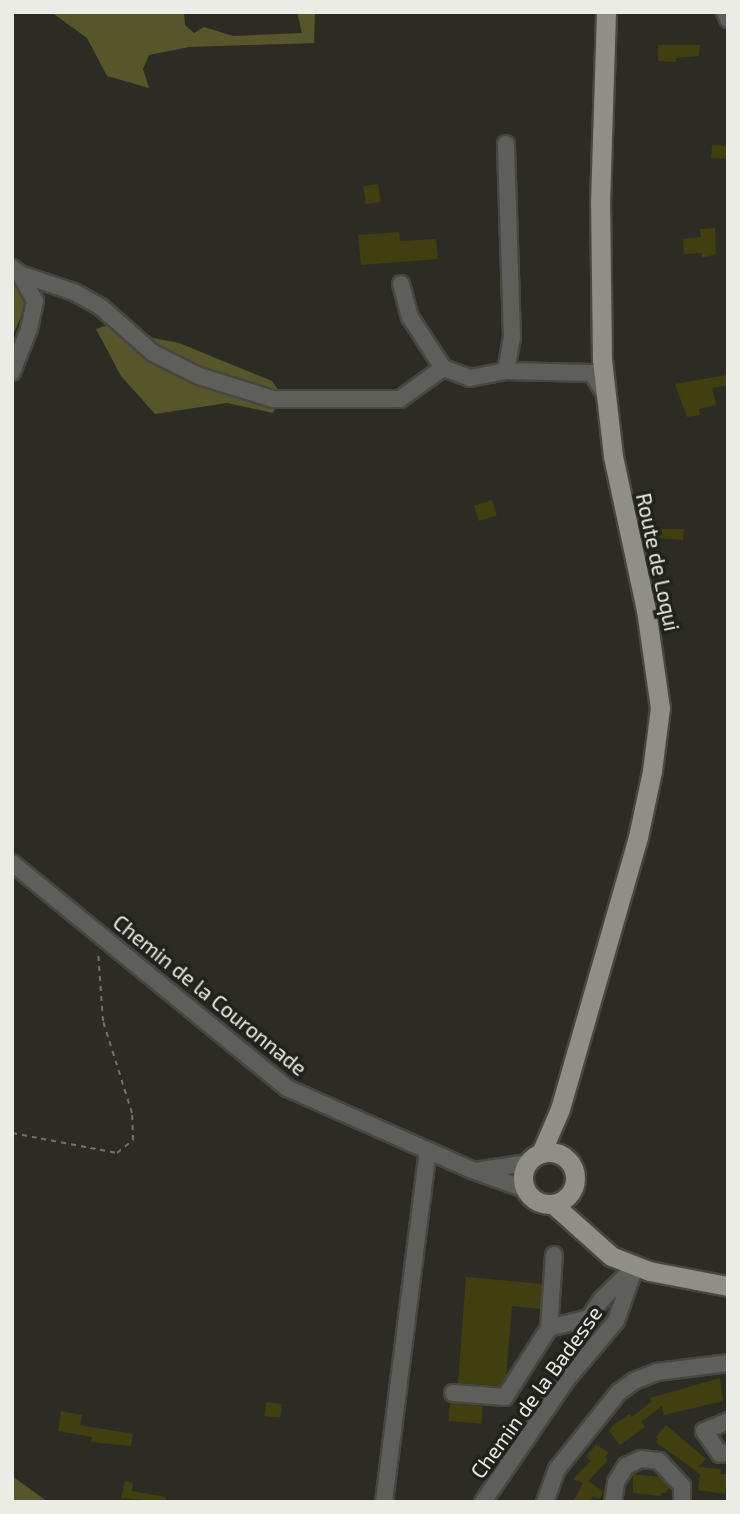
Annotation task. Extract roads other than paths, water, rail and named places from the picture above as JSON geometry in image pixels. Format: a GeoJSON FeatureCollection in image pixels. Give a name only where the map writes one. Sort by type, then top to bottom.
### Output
{"type":"FeatureCollection","features":[{"type":"Feature","properties":{"kind":"main road","name":"Route de Loqui"},"geometry":{"type":"LineString","coordinates":[[534,1158],[560,1109],[638,837],[652,771],[660,708],[646,610],[612,456],[604,392],[600,203],[606,12]]}},
{"type":"Feature","properties":{"kind":"main road","name":"Route de Loqui"},"geometry":{"type":"LineString","coordinates":[[560,1109],[567,1158]]}},
{"type":"Feature","properties":{"kind":"main road"},"geometry":{"type":"LineString","coordinates":[[574,1189],[562,1202],[554,1205],[537,1202],[525,1189],[523,1172],[534,1158],[551,1152],[567,1158],[575,1172],[574,1189],[583,1219],[594,1240]]}},
{"type":"Feature","properties":{"kind":"main road"},"geometry":{"type":"LineString","coordinates":[[554,1205],[611,1256],[635,1267],[728,1286]]}},
{"type":"Feature","properties":{"kind":"street"},"geometry":{"type":"LineString","coordinates":[[725,12],[728,19]]}},
{"type":"Feature","properties":{"kind":"street"},"geometry":{"type":"LineString","coordinates":[[506,144],[512,337],[506,371]]}},
{"type":"Feature","properties":{"kind":"street"},"geometry":{"type":"LineString","coordinates":[[16,271],[74,292],[101,307],[153,353],[200,376],[273,400],[400,399],[443,368]]}},
{"type":"Feature","properties":{"kind":"street"},"geometry":{"type":"LineString","coordinates":[[12,372],[17,368],[35,301],[16,271]]}},
{"type":"Feature","properties":{"kind":"street"},"geometry":{"type":"LineString","coordinates":[[401,284],[410,317],[443,368],[470,378],[506,371],[592,373],[604,392]]}},
{"type":"Feature","properties":{"kind":"street","name":"Chemin de la Couronnade"},"geometry":{"type":"LineString","coordinates":[[12,863],[287,1088],[472,1170],[525,1189]]}},
{"type":"Feature","properties":{"kind":"street"},"geometry":{"type":"LineString","coordinates":[[384,1502],[428,1151]]}},
{"type":"Feature","properties":{"kind":"street","name":"Chemin de la Couronnade"},"geometry":{"type":"LineString","coordinates":[[472,1170],[505,1169],[534,1158]]}},
{"type":"Feature","properties":{"kind":"street"},"geometry":{"type":"LineString","coordinates":[[453,1393],[505,1397],[549,1328],[554,1255]]}},
{"type":"Feature","properties":{"kind":"street"},"geometry":{"type":"LineString","coordinates":[[549,1328],[589,1318],[602,1299],[635,1267]]}},
{"type":"Feature","properties":{"kind":"street","name":"Chemin de la Badesse"},"geometry":{"type":"LineString","coordinates":[[483,1502],[567,1379],[615,1321],[635,1267]]}},
{"type":"Feature","properties":{"kind":"street"},"geometry":{"type":"LineString","coordinates":[[545,1502],[556,1469],[619,1392],[634,1381],[657,1372],[728,1363]]}},
{"type":"Feature","properties":{"kind":"street"},"geometry":{"type":"LineString","coordinates":[[728,1422],[704,1431],[720,1454],[728,1452]]}},
{"type":"Feature","properties":{"kind":"street"},"geometry":{"type":"LineString","coordinates":[[612,1502],[616,1482],[626,1466],[641,1459],[659,1461],[682,1486],[682,1502]]}}]}
